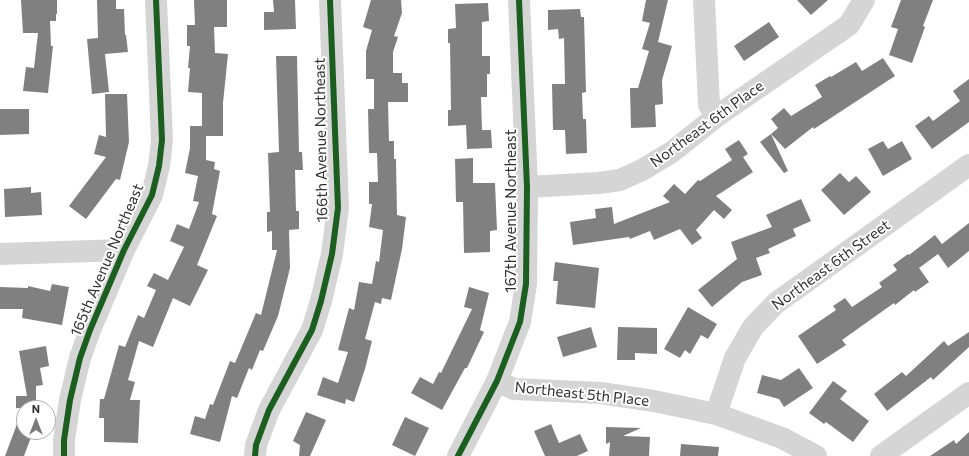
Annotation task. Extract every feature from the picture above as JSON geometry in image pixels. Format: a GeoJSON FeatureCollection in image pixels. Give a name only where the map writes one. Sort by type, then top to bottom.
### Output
{"type":"FeatureCollection","features":[{"type":"Feature","properties":{"kind":"street","name":"165th Avenue Northeast"},"geometry":{"type":"LineString","coordinates":[[64,456],[64,440],[70,400],[80,358],[90,330],[124,250],[152,195],[159,166],[162,140],[156,0]]}},
{"type":"Feature","properties":{"kind":"street","name":"166th Avenue Northeast"},"geometry":{"type":"LineString","coordinates":[[255,456],[256,445],[269,410],[312,330],[321,301],[332,254],[338,208],[330,0]]}},
{"type":"Feature","properties":{"kind":"street","name":"167th Avenue Northeast"},"geometry":{"type":"LineString","coordinates":[[458,456],[497,381],[520,322],[526,284],[527,187],[519,0]]}},
{"type":"Feature","properties":{"kind":"street"},"geometry":{"type":"LineString","coordinates":[[704,0],[709,105],[717,116]]}},
{"type":"Feature","properties":{"kind":"street","name":"Northeast 6th Place"},"geometry":{"type":"LineString","coordinates":[[527,187],[599,183],[620,180],[642,170],[672,152],[717,116],[848,25],[863,2]]}},
{"type":"Feature","properties":{"kind":"street","name":"Northeast 6th Street"},"geometry":{"type":"LineString","coordinates":[[716,414],[735,358],[753,327],[776,303],[969,165]]}},
{"type":"Feature","properties":{"kind":"street"},"geometry":{"type":"LineString","coordinates":[[0,254],[124,250]]}},
{"type":"Feature","properties":{"kind":"street","name":"Northeast 5th Place"},"geometry":{"type":"LineString","coordinates":[[497,381],[514,389],[601,393],[654,401],[716,414],[782,438],[816,456]]}},
{"type":"Feature","properties":{"kind":"street"},"geometry":{"type":"LineString","coordinates":[[881,456],[969,393]]}},
{"type":"Feature","properties":{"kind":"building"},"geometry":{"type":"Polygon","coordinates":[[[21,0],[57,0],[56,21],[50,21],[51,46],[53,46],[48,93],[23,91],[26,67],[34,68],[38,33],[23,33],[21,0]]]}},
{"type":"Feature","properties":{"kind":"building"},"geometry":{"type":"Polygon","coordinates":[[[97,0],[116,0],[116,9],[124,9],[125,35],[128,52],[105,54],[109,92],[92,94],[87,39],[98,38],[97,0]]]}},
{"type":"Feature","properties":{"kind":"building"},"geometry":{"type":"Polygon","coordinates":[[[194,0],[227,0],[227,27],[214,27],[215,53],[228,54],[223,103],[223,136],[206,136],[206,160],[215,162],[214,169],[220,171],[212,214],[217,216],[197,265],[208,270],[190,306],[173,298],[153,347],[139,341],[128,380],[135,382],[130,400],[140,400],[138,443],[104,442],[104,418],[99,418],[100,399],[104,399],[119,345],[125,347],[138,315],[144,318],[156,290],[147,286],[154,273],[168,280],[184,247],[170,241],[177,224],[189,229],[199,202],[193,201],[198,176],[185,173],[190,148],[190,126],[202,126],[202,93],[188,92],[190,46],[187,46],[187,25],[195,25],[194,0]]]}},
{"type":"Feature","properties":{"kind":"building"},"geometry":{"type":"Polygon","coordinates":[[[273,0],[295,0],[296,29],[264,30],[264,12],[274,12],[273,0]]]}},
{"type":"Feature","properties":{"kind":"building"},"geometry":{"type":"Polygon","coordinates":[[[371,0],[401,0],[402,13],[394,36],[398,37],[393,52],[393,73],[402,73],[402,83],[408,83],[408,102],[388,102],[389,141],[394,141],[394,159],[396,159],[397,215],[406,217],[402,249],[391,300],[382,298],[381,304],[375,302],[365,339],[372,341],[365,369],[354,402],[346,399],[345,404],[317,395],[323,377],[338,383],[348,352],[338,350],[349,308],[354,310],[359,282],[372,284],[376,261],[379,262],[383,230],[369,227],[372,204],[369,204],[369,182],[378,182],[377,153],[369,153],[368,109],[374,109],[374,79],[366,79],[366,51],[372,30],[363,27],[371,0]]]}},
{"type":"Feature","properties":{"kind":"building"},"geometry":{"type":"Polygon","coordinates":[[[646,0],[668,0],[658,42],[672,46],[662,80],[663,104],[655,105],[656,127],[631,128],[630,88],[638,88],[649,51],[642,49],[650,23],[642,21],[646,0]]]}},
{"type":"Feature","properties":{"kind":"building"},"geometry":{"type":"Polygon","coordinates":[[[797,0],[828,0],[811,15],[797,0]]]}},
{"type":"Feature","properties":{"kind":"building"},"geometry":{"type":"Polygon","coordinates":[[[901,0],[933,0],[923,26],[925,27],[912,63],[889,55],[898,29],[891,27],[901,0]]]}},
{"type":"Feature","properties":{"kind":"building"},"geometry":{"type":"Polygon","coordinates":[[[488,3],[489,21],[482,22],[482,56],[490,56],[490,74],[487,74],[487,97],[481,97],[482,130],[491,130],[492,148],[467,149],[466,125],[448,126],[448,110],[451,110],[450,43],[448,43],[448,29],[456,28],[455,4],[488,3]]]}},
{"type":"Feature","properties":{"kind":"building"},"geometry":{"type":"Polygon","coordinates":[[[580,9],[581,17],[584,17],[586,92],[582,93],[583,119],[586,119],[587,153],[566,154],[565,130],[553,130],[552,84],[565,84],[564,38],[559,39],[558,29],[548,30],[548,10],[580,9]]]}},
{"type":"Feature","properties":{"kind":"building"},"geometry":{"type":"Polygon","coordinates":[[[769,22],[779,37],[744,61],[734,46],[769,22]]]}},
{"type":"Feature","properties":{"kind":"building"},"geometry":{"type":"Polygon","coordinates":[[[276,56],[297,56],[299,152],[302,152],[303,170],[295,170],[296,211],[299,211],[299,229],[289,230],[290,268],[278,316],[263,351],[260,350],[252,370],[249,368],[237,398],[232,396],[220,442],[190,434],[195,416],[205,419],[210,404],[213,405],[230,361],[235,363],[256,313],[261,315],[277,250],[272,250],[272,231],[267,232],[267,212],[270,212],[268,153],[279,152],[276,56]]]}},
{"type":"Feature","properties":{"kind":"building"},"geometry":{"type":"Polygon","coordinates":[[[883,58],[895,76],[814,129],[813,127],[785,149],[771,134],[778,128],[771,119],[784,108],[791,116],[822,97],[815,85],[856,62],[862,71],[883,58]]]}},
{"type":"Feature","properties":{"kind":"building"},"geometry":{"type":"Polygon","coordinates":[[[969,79],[969,122],[932,149],[915,126],[929,116],[933,121],[960,101],[953,91],[969,79]]]}},
{"type":"Feature","properties":{"kind":"building"},"geometry":{"type":"Polygon","coordinates":[[[105,94],[127,94],[129,142],[120,180],[116,179],[86,219],[69,206],[106,157],[94,154],[99,135],[106,137],[105,94]]]}},
{"type":"Feature","properties":{"kind":"building"},"geometry":{"type":"Polygon","coordinates":[[[0,109],[29,109],[29,134],[0,135],[0,109]]]}},
{"type":"Feature","properties":{"kind":"building"},"geometry":{"type":"Polygon","coordinates":[[[771,134],[788,171],[784,173],[760,142],[771,134]]]}},
{"type":"Feature","properties":{"kind":"building"},"geometry":{"type":"Polygon","coordinates":[[[739,140],[748,154],[743,157],[753,172],[716,196],[732,210],[724,219],[714,210],[696,230],[702,238],[692,245],[680,229],[654,240],[650,231],[630,239],[629,237],[573,245],[570,222],[596,218],[595,209],[612,207],[614,224],[670,202],[663,196],[674,184],[685,194],[698,180],[700,181],[732,160],[725,149],[739,140]]]}},
{"type":"Feature","properties":{"kind":"building"},"geometry":{"type":"Polygon","coordinates":[[[883,141],[888,149],[902,141],[912,159],[883,176],[868,149],[883,141]]]}},
{"type":"Feature","properties":{"kind":"building"},"geometry":{"type":"Polygon","coordinates":[[[473,158],[473,183],[495,183],[497,230],[490,231],[490,252],[464,253],[463,202],[456,202],[455,159],[473,158]]]}},
{"type":"Feature","properties":{"kind":"building"},"geometry":{"type":"Polygon","coordinates":[[[840,173],[849,182],[856,176],[871,192],[844,215],[821,190],[840,173]]]}},
{"type":"Feature","properties":{"kind":"building"},"geometry":{"type":"Polygon","coordinates":[[[31,187],[31,193],[41,192],[42,215],[5,217],[4,189],[31,187]]]}},
{"type":"Feature","properties":{"kind":"building"},"geometry":{"type":"Polygon","coordinates":[[[801,199],[811,221],[793,229],[796,236],[768,249],[770,253],[756,258],[762,275],[742,282],[712,307],[698,290],[737,259],[731,242],[772,227],[766,215],[801,199]]]}},
{"type":"Feature","properties":{"kind":"building"},"geometry":{"type":"Polygon","coordinates":[[[969,223],[969,251],[948,268],[938,254],[919,268],[929,282],[915,292],[914,290],[895,305],[894,303],[842,340],[846,345],[817,364],[798,336],[836,310],[833,306],[845,298],[852,307],[882,287],[879,283],[897,270],[893,265],[935,235],[942,244],[969,223]]]}},
{"type":"Feature","properties":{"kind":"building"},"geometry":{"type":"Polygon","coordinates":[[[555,262],[599,268],[595,308],[556,304],[558,281],[553,281],[555,262]]]}},
{"type":"Feature","properties":{"kind":"building"},"geometry":{"type":"Polygon","coordinates":[[[52,284],[69,287],[62,325],[22,318],[23,309],[0,309],[0,287],[28,288],[28,286],[50,291],[52,284]]]}},
{"type":"Feature","properties":{"kind":"building"},"geometry":{"type":"Polygon","coordinates":[[[469,287],[489,293],[480,330],[484,332],[467,368],[465,368],[442,410],[411,393],[420,377],[433,384],[439,372],[441,373],[472,309],[464,307],[469,287]]]}},
{"type":"Feature","properties":{"kind":"building"},"geometry":{"type":"Polygon","coordinates":[[[688,307],[717,324],[708,339],[701,335],[690,354],[685,350],[680,358],[664,349],[688,307]]]}},
{"type":"Feature","properties":{"kind":"building"},"geometry":{"type":"Polygon","coordinates":[[[591,327],[597,347],[563,357],[557,337],[591,327]]]}},
{"type":"Feature","properties":{"kind":"building"},"geometry":{"type":"Polygon","coordinates":[[[618,327],[657,328],[657,354],[635,353],[635,360],[617,360],[618,327]]]}},
{"type":"Feature","properties":{"kind":"building"},"geometry":{"type":"Polygon","coordinates":[[[969,332],[969,347],[933,380],[931,377],[887,411],[874,394],[902,372],[906,376],[944,341],[948,346],[969,332]]]}},
{"type":"Feature","properties":{"kind":"building"},"geometry":{"type":"Polygon","coordinates":[[[46,346],[49,366],[40,368],[43,385],[36,386],[36,400],[16,400],[16,396],[27,396],[19,351],[46,346]]]}},
{"type":"Feature","properties":{"kind":"building"},"geometry":{"type":"Polygon","coordinates":[[[799,368],[813,388],[784,407],[779,399],[757,393],[762,375],[781,380],[799,368]]]}},
{"type":"Feature","properties":{"kind":"building"},"geometry":{"type":"Polygon","coordinates":[[[833,381],[847,391],[840,399],[869,421],[853,442],[826,422],[824,424],[809,413],[833,381]]]}},
{"type":"Feature","properties":{"kind":"building"},"geometry":{"type":"Polygon","coordinates":[[[306,412],[326,420],[310,456],[299,456],[300,445],[293,441],[306,412]]]}},
{"type":"Feature","properties":{"kind":"building"},"geometry":{"type":"Polygon","coordinates":[[[405,417],[429,428],[415,456],[392,445],[405,417]]]}},
{"type":"Feature","properties":{"kind":"building"},"geometry":{"type":"Polygon","coordinates":[[[551,424],[559,443],[580,434],[588,451],[577,456],[545,456],[534,431],[551,424]]]}},
{"type":"Feature","properties":{"kind":"building"},"geometry":{"type":"Polygon","coordinates":[[[16,427],[16,440],[30,440],[24,456],[5,456],[16,427]]]}},
{"type":"Feature","properties":{"kind":"building"},"geometry":{"type":"Polygon","coordinates":[[[606,427],[641,428],[623,436],[650,437],[649,456],[609,456],[610,442],[606,444],[606,427]]]}},
{"type":"Feature","properties":{"kind":"building"},"geometry":{"type":"Polygon","coordinates":[[[969,432],[969,456],[930,456],[954,440],[956,444],[969,432]]]}},
{"type":"Feature","properties":{"kind":"building"},"geometry":{"type":"Polygon","coordinates":[[[681,444],[719,447],[718,456],[680,456],[681,444]]]}},
{"type":"Feature","properties":{"kind":"cycle path"},"geometry":{"type":"LineString","coordinates":[[64,456],[64,440],[70,400],[80,358],[90,330],[124,250],[152,195],[159,166],[162,140],[156,0]]}},
{"type":"Feature","properties":{"kind":"cycle path"},"geometry":{"type":"LineString","coordinates":[[255,456],[256,445],[269,410],[312,330],[321,301],[332,254],[338,208],[330,0]]}},
{"type":"Feature","properties":{"kind":"cycle path"},"geometry":{"type":"LineString","coordinates":[[458,456],[497,381],[520,322],[526,284],[527,187],[519,0]]}}]}
